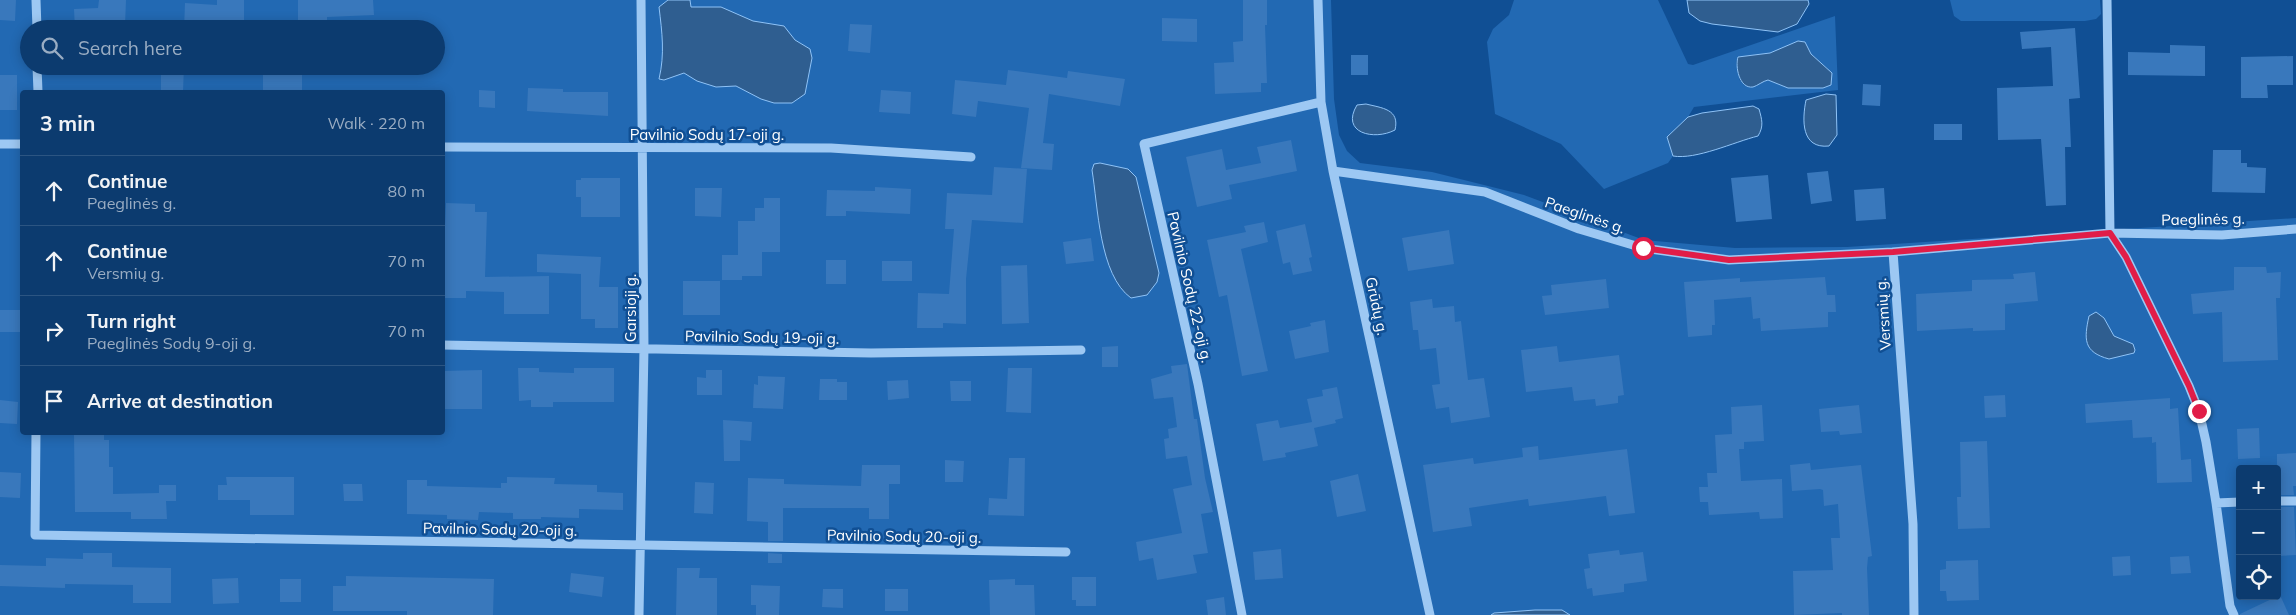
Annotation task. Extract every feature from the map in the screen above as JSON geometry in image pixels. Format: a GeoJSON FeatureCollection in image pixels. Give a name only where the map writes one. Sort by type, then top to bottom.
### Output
{"type":"FeatureCollection","features":[{"type":"Feature","properties":{"kind":"street"},"geometry":{"type":"LineString","coordinates":[[36,0],[37,20]]}},
{"type":"Feature","properties":{"kind":"street","name":"Garsioji g."},"geometry":{"type":"LineString","coordinates":[[639,615],[644,348],[641,0]]}},
{"type":"Feature","properties":{"kind":"street","name":"Grūdų g."},"geometry":{"type":"LineString","coordinates":[[1318,0],[1321,102],[1333,171],[1430,615]]}},
{"type":"Feature","properties":{"kind":"street"},"geometry":{"type":"LineString","coordinates":[[2107,0],[2110,233],[2126,257],[2189,386],[2206,442],[2230,610],[2234,615]]}},
{"type":"Feature","properties":{"kind":"street"},"geometry":{"type":"LineString","coordinates":[[38,75],[38,90]]}},
{"type":"Feature","properties":{"kind":"street","name":"Pavilnio Sodų 22-oji g."},"geometry":{"type":"LineString","coordinates":[[1242,615],[1198,384],[1144,144],[1321,102]]}},
{"type":"Feature","properties":{"kind":"street"},"geometry":{"type":"LineString","coordinates":[[0,144],[20,144]]}},
{"type":"Feature","properties":{"kind":"street","name":"Pavilnio Sodų 17-oji g."},"geometry":{"type":"LineString","coordinates":[[445,147],[831,148],[971,157]]}},
{"type":"Feature","properties":{"kind":"street","name":"Paeglinės g."},"geometry":{"type":"LineString","coordinates":[[1333,171],[1485,192],[1579,230],[1643,248],[1729,260],[1893,252]]}},
{"type":"Feature","properties":{"kind":"street","name":"Paeglinės g."},"geometry":{"type":"LineString","coordinates":[[2110,233],[2222,235],[2296,229]]}},
{"type":"Feature","properties":{"kind":"street"},"geometry":{"type":"LineString","coordinates":[[1893,252],[2110,233]]}},
{"type":"Feature","properties":{"kind":"street","name":"Versmių g."},"geometry":{"type":"LineString","coordinates":[[1893,252],[1913,524],[1914,615]]}},
{"type":"Feature","properties":{"kind":"street","name":"Pavilnio Sodų 19-oji g."},"geometry":{"type":"LineString","coordinates":[[445,345],[871,353],[1081,350]]}},
{"type":"Feature","properties":{"kind":"street","name":"Pavilnio Sodų 20-oji g."},"geometry":{"type":"LineString","coordinates":[[36,435],[35,535],[1066,552]]}},
{"type":"Feature","properties":{"kind":"street"},"geometry":{"type":"LineString","coordinates":[[2281,501],[2296,501]]}},
{"type":"Feature","properties":{"kind":"street"},"geometry":{"type":"LineString","coordinates":[[2216,502],[2236,502]]}},
{"type":"Feature","properties":{"kind":"shaded area"},"geometry":{"type":"Polygon","coordinates":[[[0,0],[1331,0],[1334,99],[1339,135],[1347,151],[1360,163],[1432,172],[1524,195],[1644,240],[1735,248],[1847,247],[2296,218],[2296,615],[0,615],[0,0]]]}},
{"type":"Feature","properties":{"kind":"shaded area"},"geometry":{"type":"Polygon","coordinates":[[[668,0],[690,0],[691,7],[721,7],[753,21],[784,26],[795,40],[810,49],[812,58],[805,94],[792,103],[774,103],[761,99],[736,86],[716,87],[697,81],[684,73],[664,80],[659,79],[662,34],[659,7],[668,0]]]}},
{"type":"Feature","properties":{"kind":"shaded area"},"geometry":{"type":"Polygon","coordinates":[[[1514,0],[1658,0],[1688,64],[1693,65],[1835,16],[1838,90],[1694,107],[1688,117],[1667,137],[1673,156],[1668,163],[1604,189],[1561,144],[1495,114],[1487,42],[1493,29],[1509,15],[1514,0]],[[1805,42],[1770,53],[1738,57],[1736,62],[1740,81],[1760,82],[1768,80],[1788,88],[1823,88],[1831,85],[1828,69],[1811,54],[1805,42]]]}},
{"type":"Feature","properties":{"kind":"shaded area"},"geometry":{"type":"Polygon","coordinates":[[[1687,0],[1808,0],[1809,4],[1797,24],[1778,32],[1700,21],[1689,13],[1687,0]]]}},
{"type":"Feature","properties":{"kind":"shaded area"},"geometry":{"type":"Polygon","coordinates":[[[1950,0],[2100,0],[2101,14],[2096,19],[2085,21],[1961,21],[1954,16],[1950,0]]]}},
{"type":"Feature","properties":{"kind":"shaded area"},"geometry":{"type":"Polygon","coordinates":[[[1798,41],[1805,42],[1811,54],[1832,73],[1831,85],[1823,88],[1788,88],[1768,80],[1753,87],[1748,87],[1741,81],[1737,66],[1738,57],[1770,53],[1798,41]]]}},
{"type":"Feature","properties":{"kind":"shaded area"},"geometry":{"type":"Polygon","coordinates":[[[1826,94],[1836,95],[1837,135],[1829,146],[1820,146],[1808,138],[1805,132],[1804,116],[1806,100],[1826,94]]]}},
{"type":"Feature","properties":{"kind":"shaded area"},"geometry":{"type":"Polygon","coordinates":[[[1366,104],[1384,108],[1392,114],[1396,123],[1395,130],[1378,135],[1362,132],[1356,128],[1353,122],[1353,115],[1357,105],[1366,104]]]}},
{"type":"Feature","properties":{"kind":"shaded area"},"geometry":{"type":"Polygon","coordinates":[[[1753,106],[1759,109],[1762,120],[1758,136],[1704,153],[1682,157],[1673,156],[1667,137],[1688,117],[1702,113],[1753,106]]]}},
{"type":"Feature","properties":{"kind":"shaded area"},"geometry":{"type":"Polygon","coordinates":[[[1100,163],[1128,169],[1136,177],[1159,273],[1157,282],[1147,295],[1131,298],[1120,287],[1106,257],[1092,170],[1094,164],[1100,163]]]}},
{"type":"Feature","properties":{"kind":"shaded area"},"geometry":{"type":"Polygon","coordinates":[[[2096,312],[2104,318],[2114,336],[2133,344],[2134,353],[2109,359],[2094,353],[2087,344],[2086,331],[2089,316],[2096,312]]]}},
{"type":"Feature","properties":{"kind":"shaded area"},"geometry":{"type":"Polygon","coordinates":[[[1562,610],[1570,615],[1491,615],[1494,613],[1562,610]]]}},
{"type":"Feature","properties":{"kind":"building"},"geometry":{"type":"Polygon","coordinates":[[[0,0],[16,0],[15,21],[0,20],[0,0]]]}},
{"type":"Feature","properties":{"kind":"building"},"geometry":{"type":"Polygon","coordinates":[[[99,0],[126,0],[125,20],[75,20],[74,9],[98,8],[99,0]]]}},
{"type":"Feature","properties":{"kind":"building"},"geometry":{"type":"Polygon","coordinates":[[[217,0],[244,0],[244,20],[184,20],[185,3],[217,5],[217,0]]]}},
{"type":"Feature","properties":{"kind":"building"},"geometry":{"type":"Polygon","coordinates":[[[298,0],[373,0],[374,15],[327,17],[327,20],[298,20],[298,0]]]}},
{"type":"Feature","properties":{"kind":"building"},"geometry":{"type":"Polygon","coordinates":[[[1243,0],[1267,0],[1267,25],[1265,25],[1267,83],[1261,83],[1261,92],[1215,94],[1214,63],[1234,62],[1233,42],[1243,41],[1243,0]]]}},
{"type":"Feature","properties":{"kind":"building"},"geometry":{"type":"Polygon","coordinates":[[[1162,18],[1197,19],[1197,42],[1162,41],[1162,18]]]}},
{"type":"Feature","properties":{"kind":"building"},"geometry":{"type":"Polygon","coordinates":[[[850,24],[872,25],[870,53],[848,51],[850,24]]]}},
{"type":"Feature","properties":{"kind":"building"},"geometry":{"type":"Polygon","coordinates":[[[2075,28],[2080,98],[2069,99],[2071,147],[2065,147],[2066,205],[2046,206],[2041,139],[1998,140],[1997,88],[2053,86],[2051,47],[2022,49],[2020,32],[2075,28]]]}},
{"type":"Feature","properties":{"kind":"building"},"geometry":{"type":"Polygon","coordinates":[[[2170,45],[2205,46],[2205,76],[2128,75],[2128,52],[2170,53],[2170,45]]]}},
{"type":"Feature","properties":{"kind":"building"},"geometry":{"type":"Polygon","coordinates":[[[1351,55],[1368,55],[1368,75],[1351,75],[1351,55]]]}},
{"type":"Feature","properties":{"kind":"building"},"geometry":{"type":"Polygon","coordinates":[[[2293,56],[2293,85],[2267,85],[2268,98],[2241,98],[2241,57],[2293,56]]]}},
{"type":"Feature","properties":{"kind":"building"},"geometry":{"type":"Polygon","coordinates":[[[1008,70],[1067,78],[1068,71],[1125,79],[1120,106],[1049,94],[1043,143],[1054,144],[1052,170],[1021,168],[1029,108],[978,101],[976,117],[952,114],[955,80],[1006,85],[1008,70]]]}},
{"type":"Feature","properties":{"kind":"building"},"geometry":{"type":"Polygon","coordinates":[[[0,75],[17,75],[17,110],[0,110],[0,75]]]}},
{"type":"Feature","properties":{"kind":"building"},"geometry":{"type":"Polygon","coordinates":[[[161,75],[184,75],[183,90],[161,90],[161,75]]]}},
{"type":"Feature","properties":{"kind":"building"},"geometry":{"type":"Polygon","coordinates":[[[263,75],[302,75],[302,90],[263,90],[263,75]]]}},
{"type":"Feature","properties":{"kind":"building"},"geometry":{"type":"Polygon","coordinates":[[[1863,84],[1881,85],[1880,106],[1862,105],[1863,84]]]}},
{"type":"Feature","properties":{"kind":"building"},"geometry":{"type":"Polygon","coordinates":[[[528,88],[563,89],[563,92],[608,92],[608,116],[527,111],[528,88]]]}},
{"type":"Feature","properties":{"kind":"building"},"geometry":{"type":"Polygon","coordinates":[[[479,90],[495,91],[495,108],[479,107],[479,90]]]}},
{"type":"Feature","properties":{"kind":"building"},"geometry":{"type":"Polygon","coordinates":[[[881,90],[911,92],[910,114],[879,112],[881,90]]]}},
{"type":"Feature","properties":{"kind":"building"},"geometry":{"type":"Polygon","coordinates":[[[1934,124],[1962,124],[1962,140],[1934,140],[1934,124]]]}},
{"type":"Feature","properties":{"kind":"building"},"geometry":{"type":"Polygon","coordinates":[[[1291,140],[1297,171],[1229,185],[1232,199],[1197,207],[1186,157],[1222,149],[1226,170],[1261,163],[1257,147],[1291,140]]]}},
{"type":"Feature","properties":{"kind":"building"},"geometry":{"type":"Polygon","coordinates":[[[2213,150],[2241,150],[2241,163],[2247,163],[2247,167],[2266,168],[2265,193],[2212,192],[2213,150]]]}},
{"type":"Feature","properties":{"kind":"building"},"geometry":{"type":"Polygon","coordinates":[[[994,167],[1027,169],[1023,223],[972,220],[966,279],[966,324],[943,323],[943,328],[917,328],[918,293],[949,294],[954,229],[945,229],[947,193],[992,195],[994,167]]]}},
{"type":"Feature","properties":{"kind":"building"},"geometry":{"type":"Polygon","coordinates":[[[1828,171],[1832,201],[1811,204],[1807,173],[1828,171]]]}},
{"type":"Feature","properties":{"kind":"building"},"geometry":{"type":"Polygon","coordinates":[[[1768,175],[1772,219],[1736,222],[1731,178],[1768,175]]]}},
{"type":"Feature","properties":{"kind":"building"},"geometry":{"type":"Polygon","coordinates":[[[581,178],[620,178],[620,217],[581,217],[581,197],[576,197],[576,180],[581,180],[581,178]]]}},
{"type":"Feature","properties":{"kind":"building"},"geometry":{"type":"Polygon","coordinates":[[[875,187],[911,189],[910,214],[846,211],[846,216],[826,216],[827,190],[875,191],[875,187]]]}},
{"type":"Feature","properties":{"kind":"building"},"geometry":{"type":"Polygon","coordinates":[[[695,188],[722,188],[721,217],[695,216],[695,188]]]}},
{"type":"Feature","properties":{"kind":"building"},"geometry":{"type":"Polygon","coordinates":[[[1884,188],[1886,219],[1856,221],[1854,190],[1884,188]]]}},
{"type":"Feature","properties":{"kind":"building"},"geometry":{"type":"Polygon","coordinates":[[[764,198],[780,198],[780,252],[762,252],[762,276],[742,276],[742,280],[722,280],[722,255],[738,255],[738,221],[755,221],[755,208],[764,208],[764,198]]]}},
{"type":"Feature","properties":{"kind":"building"},"geometry":{"type":"Polygon","coordinates":[[[446,203],[475,204],[475,212],[487,212],[485,277],[549,276],[549,314],[504,314],[504,292],[466,291],[466,298],[445,298],[446,203]]]}},
{"type":"Feature","properties":{"kind":"building"},"geometry":{"type":"Polygon","coordinates":[[[1264,222],[1268,242],[1241,249],[1268,371],[1242,376],[1227,295],[1219,297],[1207,240],[1246,232],[1244,226],[1264,222]]]}},
{"type":"Feature","properties":{"kind":"building"},"geometry":{"type":"Polygon","coordinates":[[[1305,224],[1312,257],[1309,258],[1312,271],[1293,275],[1290,262],[1283,264],[1276,231],[1305,224]]]}},
{"type":"Feature","properties":{"kind":"building"},"geometry":{"type":"Polygon","coordinates":[[[1449,230],[1454,264],[1408,271],[1402,238],[1449,230]]]}},
{"type":"Feature","properties":{"kind":"building"},"geometry":{"type":"Polygon","coordinates":[[[1091,238],[1094,261],[1066,264],[1063,242],[1091,238]]]}},
{"type":"Feature","properties":{"kind":"building"},"geometry":{"type":"Polygon","coordinates":[[[537,254],[601,257],[599,287],[618,287],[618,328],[595,328],[595,319],[581,319],[581,274],[537,272],[537,254]]]}},
{"type":"Feature","properties":{"kind":"building"},"geometry":{"type":"Polygon","coordinates":[[[826,260],[846,260],[846,284],[826,284],[826,260]]]}},
{"type":"Feature","properties":{"kind":"building"},"geometry":{"type":"Polygon","coordinates":[[[882,261],[912,261],[912,281],[882,281],[882,261]]]}},
{"type":"Feature","properties":{"kind":"building"},"geometry":{"type":"Polygon","coordinates":[[[1027,265],[1029,323],[1002,324],[1001,266],[1027,265]]]}},
{"type":"Feature","properties":{"kind":"building"},"geometry":{"type":"Polygon","coordinates":[[[2234,267],[2266,267],[2267,273],[2281,272],[2280,298],[2276,298],[2278,360],[2223,362],[2222,312],[2193,314],[2191,294],[2234,290],[2234,267]]]}},
{"type":"Feature","properties":{"kind":"building"},"geometry":{"type":"Polygon","coordinates":[[[2035,272],[2038,301],[2005,304],[2005,330],[1973,331],[1973,328],[1917,331],[1916,294],[1972,291],[1972,280],[2014,279],[2013,274],[2035,272]]]}},
{"type":"Feature","properties":{"kind":"building"},"geometry":{"type":"Polygon","coordinates":[[[1825,277],[1827,295],[1835,295],[1836,312],[1828,312],[1828,327],[1761,331],[1760,318],[1753,319],[1751,297],[1714,300],[1715,325],[1712,325],[1712,335],[1688,337],[1684,282],[1740,278],[1740,282],[1825,277]]]}},
{"type":"Feature","properties":{"kind":"building"},"geometry":{"type":"Polygon","coordinates":[[[1606,279],[1609,308],[1545,315],[1542,296],[1552,295],[1551,285],[1606,279]]]}},
{"type":"Feature","properties":{"kind":"building"},"geometry":{"type":"Polygon","coordinates":[[[683,281],[720,281],[720,315],[683,315],[683,281]]]}},
{"type":"Feature","properties":{"kind":"building"},"geometry":{"type":"Polygon","coordinates":[[[1432,299],[1433,308],[1454,306],[1455,322],[1461,321],[1468,380],[1484,378],[1490,417],[1451,423],[1449,407],[1436,409],[1432,385],[1440,384],[1436,348],[1420,350],[1418,330],[1413,330],[1410,302],[1432,299]]]}},
{"type":"Feature","properties":{"kind":"building"},"geometry":{"type":"Polygon","coordinates":[[[0,310],[20,310],[20,332],[0,332],[0,310]]]}},
{"type":"Feature","properties":{"kind":"building"},"geometry":{"type":"Polygon","coordinates":[[[1325,320],[1329,352],[1295,359],[1289,331],[1311,326],[1310,323],[1325,320]]]}},
{"type":"Feature","properties":{"kind":"building"},"geometry":{"type":"Polygon","coordinates":[[[1118,346],[1118,367],[1102,367],[1102,347],[1118,346]]]}},
{"type":"Feature","properties":{"kind":"building"},"geometry":{"type":"Polygon","coordinates":[[[1557,346],[1559,362],[1619,355],[1624,395],[1618,396],[1618,403],[1596,406],[1595,399],[1574,401],[1572,387],[1526,392],[1521,350],[1557,346]]]}},
{"type":"Feature","properties":{"kind":"building"},"geometry":{"type":"Polygon","coordinates":[[[1187,364],[1194,419],[1197,419],[1205,478],[1213,512],[1201,514],[1208,553],[1193,555],[1197,573],[1157,580],[1153,558],[1139,561],[1136,542],[1182,533],[1173,489],[1192,485],[1187,456],[1166,459],[1164,439],[1169,438],[1168,429],[1177,427],[1173,397],[1154,399],[1151,379],[1172,373],[1171,366],[1187,364]]]}},
{"type":"Feature","properties":{"kind":"building"},"geometry":{"type":"Polygon","coordinates":[[[518,368],[539,368],[539,372],[574,373],[574,368],[614,368],[614,402],[553,402],[553,407],[531,407],[531,400],[519,401],[518,368]]]}},
{"type":"Feature","properties":{"kind":"building"},"geometry":{"type":"Polygon","coordinates":[[[1008,368],[1032,368],[1031,413],[1006,412],[1008,368]]]}},
{"type":"Feature","properties":{"kind":"building"},"geometry":{"type":"Polygon","coordinates":[[[482,370],[482,409],[445,409],[445,371],[482,370]]]}},
{"type":"Feature","properties":{"kind":"building"},"geometry":{"type":"Polygon","coordinates":[[[706,370],[722,370],[722,395],[697,395],[697,377],[706,378],[706,370]]]}},
{"type":"Feature","properties":{"kind":"building"},"geometry":{"type":"Polygon","coordinates":[[[758,376],[785,377],[783,409],[753,408],[754,384],[758,385],[758,376]]]}},
{"type":"Feature","properties":{"kind":"building"},"geometry":{"type":"Polygon","coordinates":[[[820,379],[837,379],[837,382],[847,382],[847,400],[819,400],[820,379]]]}},
{"type":"Feature","properties":{"kind":"building"},"geometry":{"type":"Polygon","coordinates":[[[908,380],[909,398],[888,400],[887,381],[908,380]]]}},
{"type":"Feature","properties":{"kind":"building"},"geometry":{"type":"Polygon","coordinates":[[[950,381],[971,381],[971,401],[951,401],[950,381]]]}},
{"type":"Feature","properties":{"kind":"building"},"geometry":{"type":"Polygon","coordinates":[[[1337,387],[1343,418],[1335,420],[1336,423],[1314,428],[1318,446],[1285,453],[1286,457],[1263,461],[1256,424],[1278,420],[1280,428],[1312,422],[1307,399],[1323,396],[1322,390],[1337,387]]]}},
{"type":"Feature","properties":{"kind":"building"},"geometry":{"type":"Polygon","coordinates":[[[2005,395],[2006,417],[1985,418],[1984,396],[2005,395]]]}},
{"type":"Feature","properties":{"kind":"building"},"geometry":{"type":"Polygon","coordinates":[[[2170,398],[2170,409],[2178,408],[2181,460],[2191,459],[2192,482],[2157,483],[2156,442],[2152,443],[2152,437],[2133,438],[2132,420],[2086,423],[2085,404],[2170,398]]]}},
{"type":"Feature","properties":{"kind":"building"},"geometry":{"type":"Polygon","coordinates":[[[0,400],[18,402],[17,424],[0,423],[0,400]]]}},
{"type":"Feature","properties":{"kind":"building"},"geometry":{"type":"Polygon","coordinates":[[[1762,405],[1764,441],[1744,442],[1744,449],[1739,449],[1741,481],[1782,479],[1783,518],[1760,519],[1759,512],[1709,515],[1708,502],[1700,502],[1699,487],[1708,487],[1707,473],[1717,473],[1715,435],[1732,434],[1731,407],[1762,405]]]}},
{"type":"Feature","properties":{"kind":"building"},"geometry":{"type":"Polygon","coordinates":[[[1859,405],[1862,433],[1840,435],[1839,431],[1821,432],[1819,409],[1859,405]]]}},
{"type":"Feature","properties":{"kind":"building"},"geometry":{"type":"Polygon","coordinates":[[[723,420],[752,422],[751,441],[740,440],[740,461],[724,461],[723,420]]]}},
{"type":"Feature","properties":{"kind":"building"},"geometry":{"type":"Polygon","coordinates":[[[2259,428],[2260,458],[2238,459],[2237,429],[2259,428]]]}},
{"type":"Feature","properties":{"kind":"building"},"geometry":{"type":"Polygon","coordinates":[[[74,435],[104,435],[104,440],[109,440],[109,467],[113,467],[113,494],[159,493],[159,485],[176,485],[176,501],[166,501],[167,519],[131,519],[131,512],[75,512],[74,435]]]}},
{"type":"Feature","properties":{"kind":"building"},"geometry":{"type":"Polygon","coordinates":[[[1987,441],[1990,528],[1958,529],[1957,497],[1961,497],[1960,442],[1987,441]]]}},
{"type":"Feature","properties":{"kind":"building"},"geometry":{"type":"Polygon","coordinates":[[[1538,446],[1539,460],[1627,449],[1635,513],[1609,516],[1606,496],[1529,506],[1528,499],[1469,508],[1472,526],[1433,532],[1423,465],[1473,458],[1474,464],[1523,457],[1522,448],[1538,446]]]}},
{"type":"Feature","properties":{"kind":"building"},"geometry":{"type":"Polygon","coordinates":[[[2296,453],[2296,486],[2293,486],[2294,495],[2281,495],[2281,465],[2277,465],[2277,454],[2296,453]]]}},
{"type":"Feature","properties":{"kind":"building"},"geometry":{"type":"Polygon","coordinates":[[[1009,458],[1025,458],[1024,516],[988,515],[989,498],[1007,499],[1009,458]]]}},
{"type":"Feature","properties":{"kind":"building"},"geometry":{"type":"Polygon","coordinates":[[[945,460],[964,461],[963,482],[945,482],[945,460]]]}},
{"type":"Feature","properties":{"kind":"building"},"geometry":{"type":"Polygon","coordinates":[[[1810,463],[1811,470],[1861,465],[1872,556],[1868,557],[1867,568],[1869,615],[1842,615],[1842,613],[1794,615],[1793,571],[1833,570],[1831,538],[1840,538],[1838,504],[1824,506],[1823,490],[1820,489],[1792,491],[1790,465],[1810,463]]]}},
{"type":"Feature","properties":{"kind":"building"},"geometry":{"type":"Polygon","coordinates":[[[862,465],[900,465],[900,484],[889,484],[889,519],[869,519],[869,508],[783,508],[783,541],[768,541],[768,522],[747,521],[748,478],[784,479],[784,484],[861,486],[862,465]]]}},
{"type":"Feature","properties":{"kind":"building"},"geometry":{"type":"Polygon","coordinates":[[[0,472],[21,473],[20,498],[0,497],[0,472]]]}},
{"type":"Feature","properties":{"kind":"building"},"geometry":{"type":"Polygon","coordinates":[[[1358,474],[1366,511],[1337,517],[1330,481],[1358,474]]]}},
{"type":"Feature","properties":{"kind":"building"},"geometry":{"type":"Polygon","coordinates":[[[226,477],[294,477],[294,515],[250,515],[250,500],[218,500],[218,485],[227,485],[226,477]]]}},
{"type":"Feature","properties":{"kind":"building"},"geometry":{"type":"Polygon","coordinates":[[[507,477],[555,478],[554,484],[597,485],[597,492],[623,493],[623,510],[579,509],[579,518],[541,517],[541,519],[513,519],[513,513],[479,512],[478,520],[447,519],[447,515],[407,514],[407,480],[427,480],[427,486],[501,488],[501,483],[507,483],[507,477]]]}},
{"type":"Feature","properties":{"kind":"building"},"geometry":{"type":"Polygon","coordinates":[[[695,482],[714,483],[713,514],[694,513],[695,482]]]}},
{"type":"Feature","properties":{"kind":"building"},"geometry":{"type":"Polygon","coordinates":[[[343,484],[362,484],[363,501],[344,501],[343,484]]]}},
{"type":"Feature","properties":{"kind":"building"},"geometry":{"type":"Polygon","coordinates":[[[2281,507],[2294,507],[2296,555],[2281,556],[2281,507]]]}},
{"type":"Feature","properties":{"kind":"building"},"geometry":{"type":"Polygon","coordinates":[[[1281,549],[1283,578],[1255,580],[1253,552],[1281,549]]]}},
{"type":"Feature","properties":{"kind":"building"},"geometry":{"type":"Polygon","coordinates":[[[1619,550],[1620,555],[1643,552],[1647,581],[1624,584],[1624,592],[1593,596],[1592,588],[1587,589],[1584,569],[1590,568],[1588,554],[1619,550]]]}},
{"type":"Feature","properties":{"kind":"building"},"geometry":{"type":"Polygon","coordinates":[[[83,553],[112,553],[112,567],[171,568],[171,603],[133,603],[133,585],[65,584],[65,588],[0,586],[0,565],[46,566],[46,558],[83,559],[83,553]]]}},
{"type":"Feature","properties":{"kind":"building"},"geometry":{"type":"Polygon","coordinates":[[[768,553],[782,554],[782,563],[768,563],[768,553]]]}},
{"type":"Feature","properties":{"kind":"building"},"geometry":{"type":"Polygon","coordinates":[[[2130,556],[2131,575],[2113,576],[2112,557],[2130,556]]]}},
{"type":"Feature","properties":{"kind":"building"},"geometry":{"type":"Polygon","coordinates":[[[2189,556],[2191,573],[2171,574],[2170,557],[2189,556]]]}},
{"type":"Feature","properties":{"kind":"building"},"geometry":{"type":"Polygon","coordinates":[[[1978,560],[1979,600],[1947,601],[1946,591],[1940,591],[1940,570],[1946,569],[1946,561],[1978,560]]]}},
{"type":"Feature","properties":{"kind":"building"},"geometry":{"type":"Polygon","coordinates":[[[677,568],[700,568],[699,578],[717,578],[717,615],[676,615],[677,568]]]}},
{"type":"Feature","properties":{"kind":"building"},"geometry":{"type":"Polygon","coordinates":[[[571,573],[604,577],[602,597],[569,592],[571,573]]]}},
{"type":"Feature","properties":{"kind":"building"},"geometry":{"type":"Polygon","coordinates":[[[346,576],[494,579],[493,615],[407,615],[407,611],[333,611],[333,586],[346,586],[346,576]]]}},
{"type":"Feature","properties":{"kind":"building"},"geometry":{"type":"Polygon","coordinates":[[[1072,577],[1096,577],[1096,606],[1076,606],[1076,600],[1072,600],[1072,577]]]}},
{"type":"Feature","properties":{"kind":"building"},"geometry":{"type":"Polygon","coordinates":[[[238,578],[239,603],[213,604],[212,579],[238,578]]]}},
{"type":"Feature","properties":{"kind":"building"},"geometry":{"type":"Polygon","coordinates":[[[280,579],[301,579],[301,602],[280,602],[280,579]]]}},
{"type":"Feature","properties":{"kind":"building"},"geometry":{"type":"Polygon","coordinates":[[[1015,579],[1015,585],[1034,585],[1035,615],[990,615],[989,580],[1015,579]]]}},
{"type":"Feature","properties":{"kind":"building"},"geometry":{"type":"Polygon","coordinates":[[[751,585],[780,586],[779,615],[756,615],[756,605],[751,605],[751,585]]]}},
{"type":"Feature","properties":{"kind":"building"},"geometry":{"type":"Polygon","coordinates":[[[823,589],[843,589],[843,608],[822,607],[823,589]]]}},
{"type":"Feature","properties":{"kind":"building"},"geometry":{"type":"Polygon","coordinates":[[[885,589],[908,589],[908,611],[885,611],[885,589]]]}},
{"type":"Feature","properties":{"kind":"building"},"geometry":{"type":"Polygon","coordinates":[[[1224,597],[1226,615],[1208,615],[1206,600],[1224,597]]]}},
{"type":"Feature","properties":{"kind":"building"},"geometry":{"type":"Polygon","coordinates":[[[2281,597],[2289,615],[2240,615],[2269,600],[2281,600],[2281,597]]]}},
{"type":"Feature","properties":{"kind":"route"},"geometry":{"type":"LineString","coordinates":[[1643,248],[1729,260],[1893,252],[2110,233],[2126,257],[2189,386],[2199,411]]}}]}
